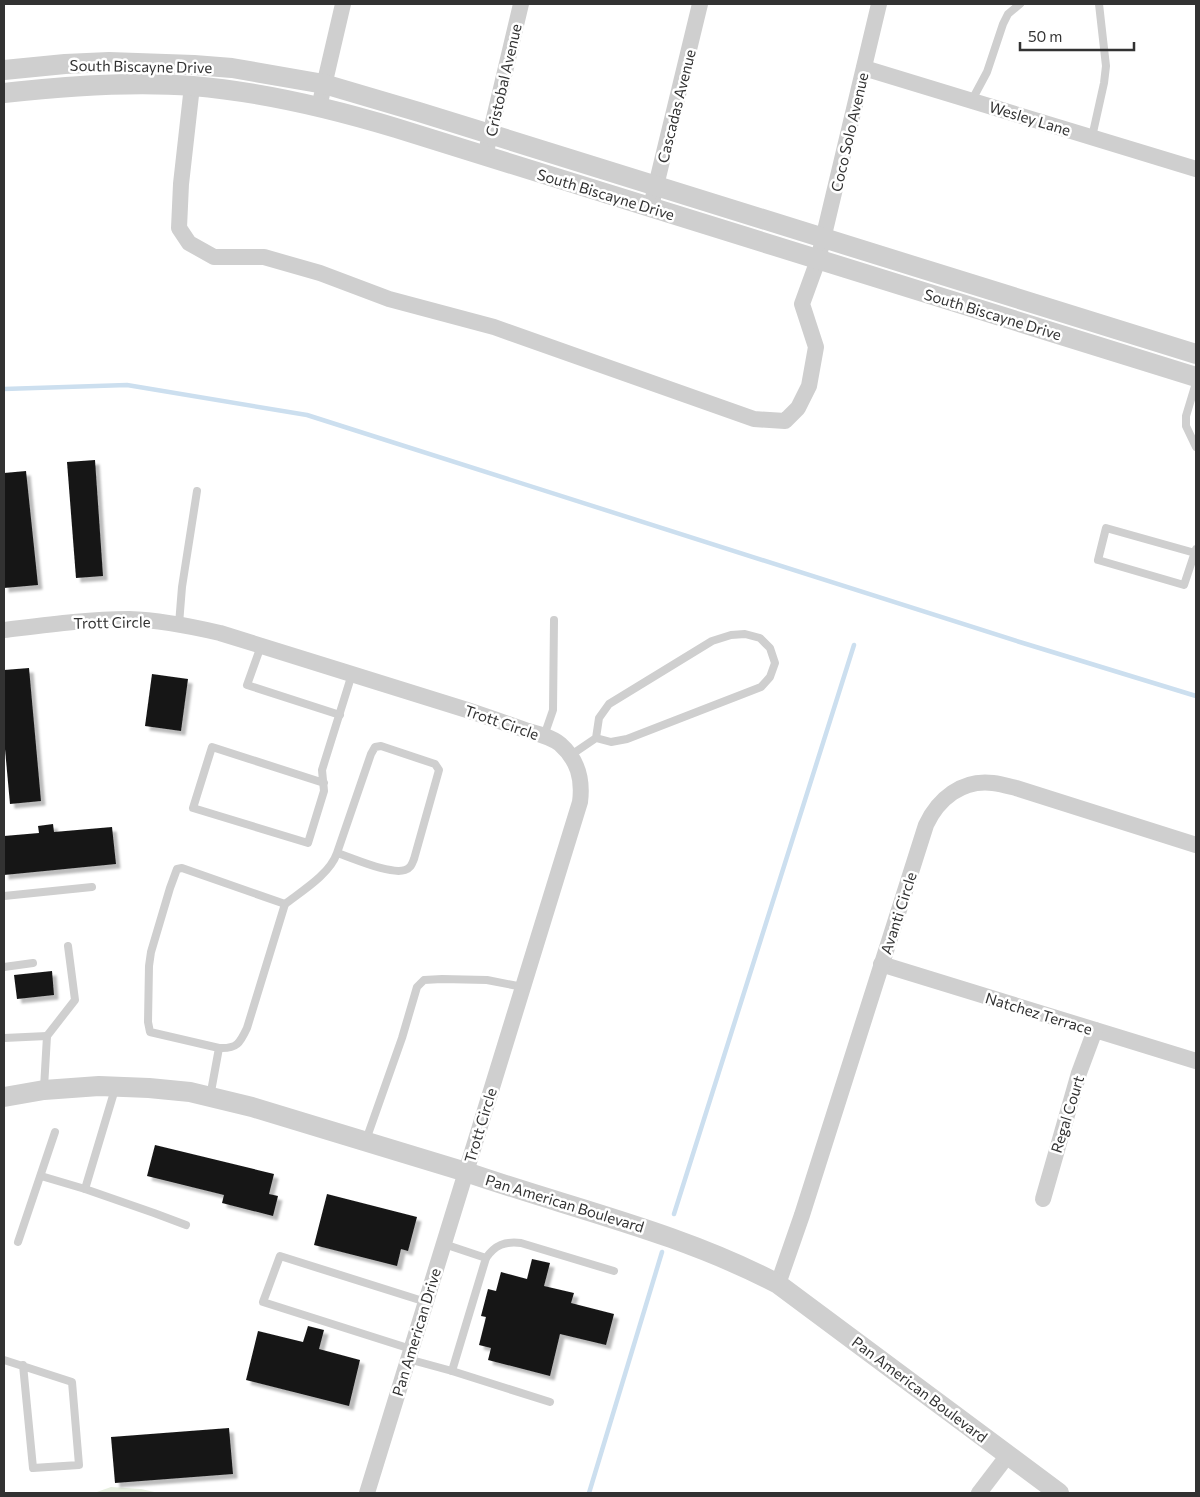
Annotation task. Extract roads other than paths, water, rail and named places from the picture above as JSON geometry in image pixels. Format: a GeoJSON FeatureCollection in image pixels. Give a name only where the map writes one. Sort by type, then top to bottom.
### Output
{"type":"FeatureCollection","features":[{"type":"Feature","properties":{"kind":"street"},"geometry":{"type":"LineString","coordinates":[[319,107],[343,4]]}},
{"type":"Feature","properties":{"kind":"street","name":"Cristobal Avenue"},"geometry":{"type":"LineString","coordinates":[[485,156],[521,4]]}},
{"type":"Feature","properties":{"kind":"street","name":"Cascadas Avenue"},"geometry":{"type":"LineString","coordinates":[[651,208],[700,4]]}},
{"type":"Feature","properties":{"kind":"street","name":"Coco Solo Avenue"},"geometry":{"type":"LineString","coordinates":[[192,86],[181,184],[180,228],[189,243],[214,257],[264,257],[320,273],[389,299],[494,327],[754,420],[785,421],[798,408],[809,386],[816,347],[802,304],[818,260],[879,4]]}},
{"type":"Feature","properties":{"kind":"street","name":"South Biscayne Drive"},"geometry":{"type":"LineString","coordinates":[[4,70],[65,64],[154,63],[232,68],[324,84],[1196,354]]}},
{"type":"Feature","properties":{"kind":"street","name":"Wesley Lane"},"geometry":{"type":"LineString","coordinates":[[864,68],[1196,169]]}},
{"type":"Feature","properties":{"kind":"street","name":"South Biscayne Drive"},"geometry":{"type":"LineString","coordinates":[[4,93],[99,85],[138,84],[192,86],[300,102],[372,121],[1196,377]]}},
{"type":"Feature","properties":{"kind":"street","name":"Trott Circle"},"geometry":{"type":"LineString","coordinates":[[4,630],[129,619],[179,624],[220,633],[493,718],[544,736],[558,743],[570,755],[577,765],[581,776],[580,802],[466,1172]]}},
{"type":"Feature","properties":{"kind":"street","name":"Avanti Circle"},"geometry":{"type":"LineString","coordinates":[[778,1284],[802,1215],[926,825],[936,806],[948,795],[963,787],[976,783],[993,783],[1016,788],[1196,844]]}},
{"type":"Feature","properties":{"kind":"street","name":"Natchez Terrace"},"geometry":{"type":"LineString","coordinates":[[881,964],[1196,1061]]}},
{"type":"Feature","properties":{"kind":"street","name":"Regal Court"},"geometry":{"type":"LineString","coordinates":[[1043,1199],[1079,1073],[1096,1030]]}},
{"type":"Feature","properties":{"kind":"street","name":"Pan American Boulevard"},"geometry":{"type":"LineString","coordinates":[[4,1097],[44,1090],[99,1086],[190,1092],[252,1106],[663,1234],[756,1272],[778,1284],[1059,1493]]}},
{"type":"Feature","properties":{"kind":"street","name":"Pan American Drive"},"geometry":{"type":"LineString","coordinates":[[367,1493],[466,1172]]}},
{"type":"Feature","properties":{"kind":"street"},"geometry":{"type":"LineString","coordinates":[[979,1493],[1008,1455]]}},
{"type":"Feature","properties":{"kind":"lane"},"geometry":{"type":"LineString","coordinates":[[972,100],[987,72],[1003,24],[1008,14],[1020,4]]}},
{"type":"Feature","properties":{"kind":"lane"},"geometry":{"type":"LineString","coordinates":[[1092,137],[1106,66],[1099,4]]}},
{"type":"Feature","properties":{"kind":"lane"},"geometry":{"type":"LineString","coordinates":[[1196,383],[1186,416],[1186,426],[1196,447]]}},
{"type":"Feature","properties":{"kind":"lane"},"geometry":{"type":"LineString","coordinates":[[179,624],[182,587],[197,491]]}},
{"type":"Feature","properties":{"kind":"lane"},"geometry":{"type":"LineString","coordinates":[[1106,528],[1196,551],[1184,585],[1098,560],[1106,528]]}},
{"type":"Feature","properties":{"kind":"lane"},"geometry":{"type":"LineString","coordinates":[[544,736],[553,710],[554,620]]}},
{"type":"Feature","properties":{"kind":"lane"},"geometry":{"type":"LineString","coordinates":[[570,755],[596,738],[611,742],[626,739],[761,687],[770,677],[775,664],[770,648],[760,638],[745,634],[731,635],[712,641],[609,704],[599,718],[596,738]]}},
{"type":"Feature","properties":{"kind":"lane"},"geometry":{"type":"LineString","coordinates":[[261,646],[247,686],[340,715]]}},
{"type":"Feature","properties":{"kind":"lane"},"geometry":{"type":"LineString","coordinates":[[324,783],[212,747],[193,808],[308,843],[324,791],[324,783],[322,770],[352,674]]}},
{"type":"Feature","properties":{"kind":"lane"},"geometry":{"type":"LineString","coordinates":[[285,904],[182,868],[178,869],[170,888],[151,952],[148,1004],[150,1032],[219,1048],[229,1049],[234,1047],[240,1041],[247,1028],[285,904],[315,881],[335,860],[337,853],[371,754],[375,747],[380,746],[434,764],[439,770],[411,867],[404,870],[391,871],[337,853]]}},
{"type":"Feature","properties":{"kind":"lane"},"geometry":{"type":"LineString","coordinates":[[4,896],[92,887]]}},
{"type":"Feature","properties":{"kind":"lane"},"geometry":{"type":"LineString","coordinates":[[44,1090],[47,1036],[75,1000],[68,946]]}},
{"type":"Feature","properties":{"kind":"lane"},"geometry":{"type":"LineString","coordinates":[[4,966],[33,963]]}},
{"type":"Feature","properties":{"kind":"lane"},"geometry":{"type":"LineString","coordinates":[[366,1141],[402,1038],[417,987],[424,980],[442,978],[487,980],[523,987]]}},
{"type":"Feature","properties":{"kind":"lane"},"geometry":{"type":"LineString","coordinates":[[4,1038],[47,1036]]}},
{"type":"Feature","properties":{"kind":"lane"},"geometry":{"type":"LineString","coordinates":[[210,1097],[219,1048]]}},
{"type":"Feature","properties":{"kind":"lane"},"geometry":{"type":"LineString","coordinates":[[84,1189],[116,1087]]}},
{"type":"Feature","properties":{"kind":"lane"},"geometry":{"type":"LineString","coordinates":[[18,1242],[55,1132]]}},
{"type":"Feature","properties":{"kind":"lane"},"geometry":{"type":"LineString","coordinates":[[41,1176],[186,1225]]}},
{"type":"Feature","properties":{"kind":"lane"},"geometry":{"type":"LineString","coordinates":[[452,1372],[486,1258],[493,1249],[502,1243],[521,1243],[614,1271]]}},
{"type":"Feature","properties":{"kind":"lane"},"geometry":{"type":"LineString","coordinates":[[444,1244],[486,1258]]}},
{"type":"Feature","properties":{"kind":"lane"},"geometry":{"type":"LineString","coordinates":[[426,1302],[280,1256],[263,1302],[410,1354],[452,1372],[550,1402]]}},
{"type":"Feature","properties":{"kind":"lane"},"geometry":{"type":"LineString","coordinates":[[4,1360],[23,1365],[72,1382],[79,1465],[33,1468],[23,1365]]}},
{"type":"Feature","properties":{"kind":"waterway"},"geometry":{"type":"LineString","coordinates":[[4,389],[127,385],[307,415],[1023,643],[1196,696]]}},
{"type":"Feature","properties":{"kind":"waterway"},"geometry":{"type":"LineString","coordinates":[[674,1214],[854,645]]}},
{"type":"Feature","properties":{"kind":"waterway"},"geometry":{"type":"LineString","coordinates":[[589,1493],[662,1252]]}}]}
